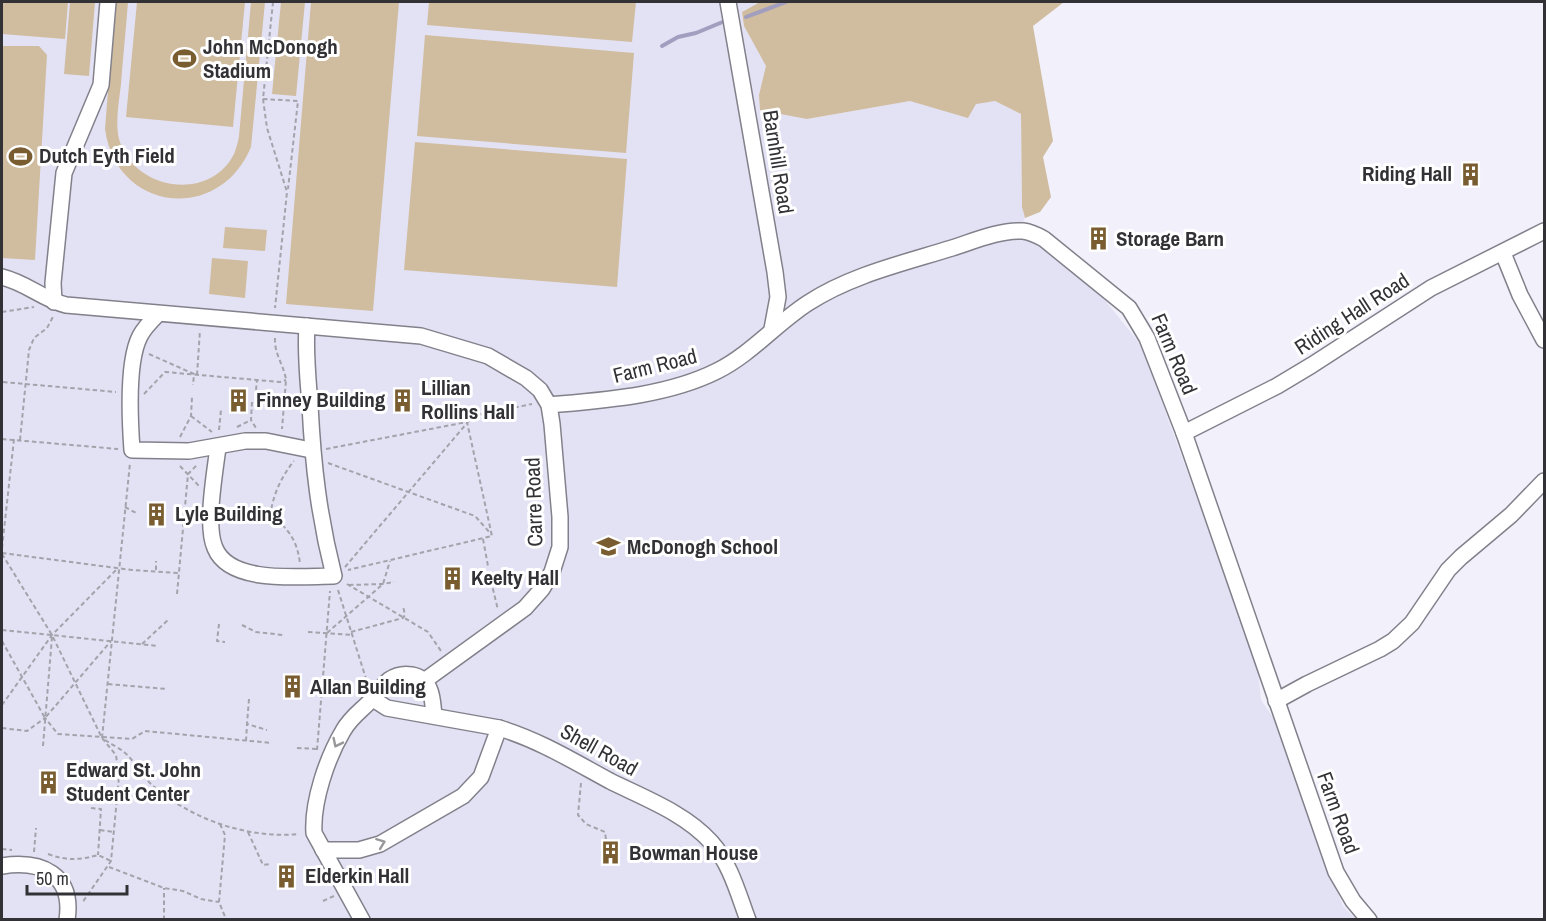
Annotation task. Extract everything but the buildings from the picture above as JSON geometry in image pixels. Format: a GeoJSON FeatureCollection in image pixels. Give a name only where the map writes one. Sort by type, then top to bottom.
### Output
{"type":"FeatureCollection","features":[{"type":"Feature","properties":{"kind":"street"},"geometry":{"type":"LineString","coordinates":[[54,302],[53,283],[64,173],[101,85],[108,2]]}},
{"type":"Feature","properties":{"kind":"street","name":"Barnhill Road"},"geometry":{"type":"LineString","coordinates":[[728,2],[742,69],[777,286],[777,309],[772,329]]}},
{"type":"Feature","properties":{"kind":"street","name":"Riding Hall Road"},"geometry":{"type":"LineString","coordinates":[[1184,433],[1304,370],[1431,288],[1545,231]]}},
{"type":"Feature","properties":{"kind":"street","name":"Farm Road"},"geometry":{"type":"LineString","coordinates":[[549,405],[614,398],[692,381],[718,370],[808,303],[834,288],[995,235],[1032,232],[1044,239],[1112,293],[1135,316],[1147,338],[1184,433],[1336,872],[1353,901],[1369,920]]}},
{"type":"Feature","properties":{"kind":"street"},"geometry":{"type":"LineString","coordinates":[[1503,253],[1524,303],[1545,340]]}},
{"type":"Feature","properties":{"kind":"street"},"geometry":{"type":"LineString","coordinates":[[2,277],[24,284],[54,302],[66,305],[421,336],[488,356],[526,378],[540,390],[549,405]]}},
{"type":"Feature","properties":{"kind":"street"},"geometry":{"type":"LineString","coordinates":[[777,286],[795,300],[808,303]]}},
{"type":"Feature","properties":{"kind":"street"},"geometry":{"type":"LineString","coordinates":[[158,314],[140,336],[135,348],[129,410],[132,450],[189,451],[245,441],[274,442],[311,450]]}},
{"type":"Feature","properties":{"kind":"street"},"geometry":{"type":"LineString","coordinates":[[218,447],[212,532],[214,547],[228,565],[258,574],[334,576],[320,511],[311,450],[305,350],[307,326]]}},
{"type":"Feature","properties":{"kind":"street","name":"Carre Road"},"geometry":{"type":"LineString","coordinates":[[424,681],[525,608],[542,589],[552,572],[560,547],[560,517],[549,405]]}},
{"type":"Feature","properties":{"kind":"street"},"geometry":{"type":"LineString","coordinates":[[1276,701],[1393,641],[1412,623],[1454,564],[1512,515],[1545,481]]}},
{"type":"Feature","properties":{"kind":"street"},"geometry":{"type":"LineString","coordinates":[[362,920],[314,832],[313,817],[333,750],[344,729],[358,711],[373,699],[391,679],[402,675],[413,675],[424,681],[429,688],[434,716]]}},
{"type":"Feature","properties":{"kind":"street","name":"Shell Road"},"geometry":{"type":"LineString","coordinates":[[373,699],[387,708],[499,728],[540,742],[666,809],[700,831],[722,855],[748,920]]}},
{"type":"Feature","properties":{"kind":"street"},"geometry":{"type":"LineString","coordinates":[[323,850],[359,850],[380,844],[463,796],[481,777],[499,728]]}},
{"type":"Feature","properties":{"kind":"street"},"geometry":{"type":"LineString","coordinates":[[2,866],[34,858],[54,875],[65,891],[68,913]]}},
{"type":"Feature","properties":{"kind":"path"},"geometry":{"type":"LineString","coordinates":[[273,2],[263,99],[267,128],[287,192]]}},
{"type":"Feature","properties":{"kind":"path"},"geometry":{"type":"LineString","coordinates":[[263,99],[298,101],[275,323],[275,350],[285,373],[285,380],[274,442]]}},
{"type":"Feature","properties":{"kind":"path"},"geometry":{"type":"LineString","coordinates":[[2,312],[54,302],[54,315],[51,322],[47,328],[33,338],[28,350],[20,440]]}},
{"type":"Feature","properties":{"kind":"path"},"geometry":{"type":"LineString","coordinates":[[193,385],[201,317]]}},
{"type":"Feature","properties":{"kind":"path"},"geometry":{"type":"LineString","coordinates":[[135,348],[196,374]]}},
{"type":"Feature","properties":{"kind":"path"},"geometry":{"type":"LineString","coordinates":[[129,410],[165,372],[280,382],[285,380]]}},
{"type":"Feature","properties":{"kind":"path"},"geometry":{"type":"LineString","coordinates":[[256,390],[257,380]]}},
{"type":"Feature","properties":{"kind":"path"},"geometry":{"type":"LineString","coordinates":[[3,382],[131,393]]}},
{"type":"Feature","properties":{"kind":"path"},"geometry":{"type":"LineString","coordinates":[[252,402],[251,420],[274,442]]}},
{"type":"Feature","properties":{"kind":"path"},"geometry":{"type":"LineString","coordinates":[[316,760],[330,591],[334,576],[347,565],[473,416],[526,404],[549,405]]}},
{"type":"Feature","properties":{"kind":"path"},"geometry":{"type":"LineString","coordinates":[[191,416],[219,437],[221,410]]}},
{"type":"Feature","properties":{"kind":"path"},"geometry":{"type":"LineString","coordinates":[[301,576],[298,548],[295,542],[285,528],[270,516],[274,496],[284,474],[299,457],[311,450],[336,448],[467,422]]}},
{"type":"Feature","properties":{"kind":"path"},"geometry":{"type":"LineString","coordinates":[[467,422],[492,536]]}},
{"type":"Feature","properties":{"kind":"path"},"geometry":{"type":"LineString","coordinates":[[2,439],[132,450],[118,567],[102,738]]}},
{"type":"Feature","properties":{"kind":"path"},"geometry":{"type":"LineString","coordinates":[[2,548],[14,439]]}},
{"type":"Feature","properties":{"kind":"path"},"geometry":{"type":"LineString","coordinates":[[311,450],[323,461],[475,516],[492,536]]}},
{"type":"Feature","properties":{"kind":"path"},"geometry":{"type":"LineString","coordinates":[[177,594],[188,474],[200,462]]}},
{"type":"Feature","properties":{"kind":"path"},"geometry":{"type":"LineString","coordinates":[[125,507],[136,513]]}},
{"type":"Feature","properties":{"kind":"path"},"geometry":{"type":"LineString","coordinates":[[334,576],[352,569],[492,536]]}},
{"type":"Feature","properties":{"kind":"path"},"geometry":{"type":"LineString","coordinates":[[483,538],[488,566]]}},
{"type":"Feature","properties":{"kind":"path"},"geometry":{"type":"LineString","coordinates":[[2,553],[179,573]]}},
{"type":"Feature","properties":{"kind":"path"},"geometry":{"type":"LineString","coordinates":[[2,553],[52,635],[102,738],[116,755],[119,777],[111,861],[84,902],[68,913]]}},
{"type":"Feature","properties":{"kind":"path"},"geometry":{"type":"LineString","coordinates":[[327,633],[383,585],[391,560]]}},
{"type":"Feature","properties":{"kind":"path"},"geometry":{"type":"LineString","coordinates":[[156,561],[156,571]]}},
{"type":"Feature","properties":{"kind":"path"},"geometry":{"type":"LineString","coordinates":[[2,705],[52,635],[118,567]]}},
{"type":"Feature","properties":{"kind":"path"},"geometry":{"type":"LineString","coordinates":[[334,576],[428,632],[449,663]]}},
{"type":"Feature","properties":{"kind":"path"},"geometry":{"type":"LineString","coordinates":[[334,576],[373,699]]}},
{"type":"Feature","properties":{"kind":"path"},"geometry":{"type":"LineString","coordinates":[[491,581],[501,625]]}},
{"type":"Feature","properties":{"kind":"path"},"geometry":{"type":"LineString","coordinates":[[349,585],[383,585],[394,582]]}},
{"type":"Feature","properties":{"kind":"path"},"geometry":{"type":"LineString","coordinates":[[403,606],[404,618]]}},
{"type":"Feature","properties":{"kind":"path"},"geometry":{"type":"LineString","coordinates":[[308,632],[351,633],[404,618]]}},
{"type":"Feature","properties":{"kind":"path"},"geometry":{"type":"LineString","coordinates":[[142,644],[168,620]]}},
{"type":"Feature","properties":{"kind":"path"},"geometry":{"type":"LineString","coordinates":[[219,624],[217,641],[225,642]]}},
{"type":"Feature","properties":{"kind":"path"},"geometry":{"type":"LineString","coordinates":[[242,625],[256,632],[283,635]]}},
{"type":"Feature","properties":{"kind":"path"},"geometry":{"type":"LineString","coordinates":[[2,630],[158,646]]}},
{"type":"Feature","properties":{"kind":"path"},"geometry":{"type":"LineString","coordinates":[[43,746],[52,635]]}},
{"type":"Feature","properties":{"kind":"path"},"geometry":{"type":"LineString","coordinates":[[2,728],[27,731],[45,718],[111,641]]}},
{"type":"Feature","properties":{"kind":"path"},"geometry":{"type":"LineString","coordinates":[[2,642],[45,718],[58,734],[132,739],[145,731],[272,743]]}},
{"type":"Feature","properties":{"kind":"path"},"geometry":{"type":"LineString","coordinates":[[108,684],[167,688]]}},
{"type":"Feature","properties":{"kind":"path"},"geometry":{"type":"LineString","coordinates":[[312,692],[358,694],[373,699]]}},
{"type":"Feature","properties":{"kind":"path"},"geometry":{"type":"LineString","coordinates":[[246,741],[249,699]]}},
{"type":"Feature","properties":{"kind":"path"},"geometry":{"type":"LineString","coordinates":[[247,724],[267,730]]}},
{"type":"Feature","properties":{"kind":"path"},"geometry":{"type":"LineString","coordinates":[[102,738],[124,753],[148,782],[163,794],[220,824],[280,835],[314,832]]}},
{"type":"Feature","properties":{"kind":"path"},"geometry":{"type":"LineString","coordinates":[[297,748],[333,750]]}},
{"type":"Feature","properties":{"kind":"path"},"geometry":{"type":"LineString","coordinates":[[589,770],[580,784],[578,815],[586,824],[604,831],[607,835],[606,840]]}},
{"type":"Feature","properties":{"kind":"path"},"geometry":{"type":"LineString","coordinates":[[91,808],[101,809],[98,855]]}},
{"type":"Feature","properties":{"kind":"path"},"geometry":{"type":"LineString","coordinates":[[220,824],[225,835],[219,902],[226,919]]}},
{"type":"Feature","properties":{"kind":"path"},"geometry":{"type":"LineString","coordinates":[[36,828],[34,858],[81,860],[98,855],[111,861]]}},
{"type":"Feature","properties":{"kind":"path"},"geometry":{"type":"LineString","coordinates":[[100,830],[114,832]]}},
{"type":"Feature","properties":{"kind":"path"},"geometry":{"type":"LineString","coordinates":[[249,831],[263,865],[271,864]]}},
{"type":"Feature","properties":{"kind":"path"},"geometry":{"type":"LineString","coordinates":[[108,867],[164,888],[219,902]]}},
{"type":"Feature","properties":{"kind":"path"},"geometry":{"type":"LineString","coordinates":[[164,888],[164,920]]}},
{"type":"Feature","properties":{"kind":"shaded area","name":"McDonogh School"},"geometry":{"type":"Polygon","coordinates":[[[2,2],[760,2],[742,12],[744,26],[767,66],[759,95],[807,119],[910,101],[936,107],[995,101],[1021,114],[1022,207],[1025,218],[1015,238],[1034,242],[1063,263],[1104,299],[1141,345],[1257,662],[1261,700],[1277,723],[1343,906],[1356,919],[2,920],[2,2]]]}},
{"type":"Feature","properties":{"kind":"shaded area"},"geometry":{"type":"Polygon","coordinates":[[[2,2],[68,2],[65,39],[2,34],[2,2]]]}},
{"type":"Feature","properties":{"kind":"shaded area"},"geometry":{"type":"Polygon","coordinates":[[[70,2],[95,2],[89,76],[64,74],[70,2]]]}},
{"type":"Feature","properties":{"kind":"shaded area"},"geometry":{"type":"Polygon","coordinates":[[[115,2],[128,2],[117,125],[119,139],[127,156],[139,170],[155,179],[172,184],[190,184],[207,180],[222,170],[234,154],[239,136],[251,2],[265,2],[251,147],[236,172],[216,188],[194,197],[170,198],[148,191],[128,178],[113,157],[105,129],[115,2]]]}},
{"type":"Feature","properties":{"kind":"shaded area","name":"John McDonogh Stadium"},"geometry":{"type":"Polygon","coordinates":[[[137,2],[245,2],[233,127],[126,117],[137,2]]]}},
{"type":"Feature","properties":{"kind":"shaded area"},"geometry":{"type":"Polygon","coordinates":[[[281,2],[305,2],[296,96],[272,94],[281,2]]]}},
{"type":"Feature","properties":{"kind":"shaded area"},"geometry":{"type":"Polygon","coordinates":[[[311,2],[399,2],[373,311],[286,304],[311,2]]]}},
{"type":"Feature","properties":{"kind":"shaded area"},"geometry":{"type":"Polygon","coordinates":[[[429,2],[636,2],[632,42],[427,25],[429,2]]]}},
{"type":"Feature","properties":{"kind":"shaded area"},"geometry":{"type":"Polygon","coordinates":[[[760,2],[1064,2],[1033,26],[1053,141],[1043,157],[1051,197],[1040,212],[1025,218],[1022,207],[1021,114],[995,101],[976,104],[968,118],[910,101],[807,119],[760,110],[759,95],[766,66],[744,26],[742,12],[760,2]]]}},
{"type":"Feature","properties":{"kind":"shaded area"},"geometry":{"type":"Polygon","coordinates":[[[425,35],[634,53],[626,153],[417,136],[425,35]]]}},
{"type":"Feature","properties":{"kind":"shaded area","name":"Dutch Eyth Field"},"geometry":{"type":"Polygon","coordinates":[[[2,46],[39,46],[47,55],[35,260],[2,258],[2,46]]]}},
{"type":"Feature","properties":{"kind":"shaded area"},"geometry":{"type":"Polygon","coordinates":[[[415,142],[627,159],[617,287],[404,270],[415,142]]]}},
{"type":"Feature","properties":{"kind":"shaded area"},"geometry":{"type":"Polygon","coordinates":[[[225,227],[267,230],[265,251],[223,248],[225,227]]]}},
{"type":"Feature","properties":{"kind":"shaded area"},"geometry":{"type":"Polygon","coordinates":[[[212,258],[248,261],[245,298],[209,294],[212,258]]]}},
{"type":"Feature","properties":{"kind":"waterway"},"geometry":{"type":"LineString","coordinates":[[746,17],[786,2]]}},
{"type":"Feature","properties":{"kind":"waterway"},"geometry":{"type":"LineString","coordinates":[[662,46],[678,37],[696,33],[725,21]]}},
{"type":"Feature","properties":{"kind":"place","name":"John McDonogh Stadium"},"geometry":{"type":"Point","coordinates":[185,59]}},
{"type":"Feature","properties":{"kind":"place","name":"Dutch Eyth Field"},"geometry":{"type":"Point","coordinates":[21,156]}},
{"type":"Feature","properties":{"kind":"place","name":"Riding Hall"},"geometry":{"type":"Point","coordinates":[1470,174]}},
{"type":"Feature","properties":{"kind":"place","name":"Storage Barn"},"geometry":{"type":"Point","coordinates":[1098,239]}},
{"type":"Feature","properties":{"kind":"place","name":"Finney Building"},"geometry":{"type":"Point","coordinates":[238,400]}},
{"type":"Feature","properties":{"kind":"place","name":"Lillian Rollins Hall"},"geometry":{"type":"Point","coordinates":[403,400]}},
{"type":"Feature","properties":{"kind":"place","name":"Lyle Building"},"geometry":{"type":"Point","coordinates":[157,514]}},
{"type":"Feature","properties":{"kind":"place","name":"McDonogh School"},"geometry":{"type":"Point","coordinates":[609,547]}},
{"type":"Feature","properties":{"kind":"place","name":"Keelty Hall"},"geometry":{"type":"Point","coordinates":[453,578]}},
{"type":"Feature","properties":{"kind":"place","name":"Allan Building"},"geometry":{"type":"Point","coordinates":[292,687]}},
{"type":"Feature","properties":{"kind":"place","name":"Edward St. John Student Center"},"geometry":{"type":"Point","coordinates":[48,782]}},
{"type":"Feature","properties":{"kind":"place","name":"Bowman House"},"geometry":{"type":"Point","coordinates":[611,853]}},
{"type":"Feature","properties":{"kind":"place","name":"Elderkin Hall"},"geometry":{"type":"Point","coordinates":[287,876]}}]}
